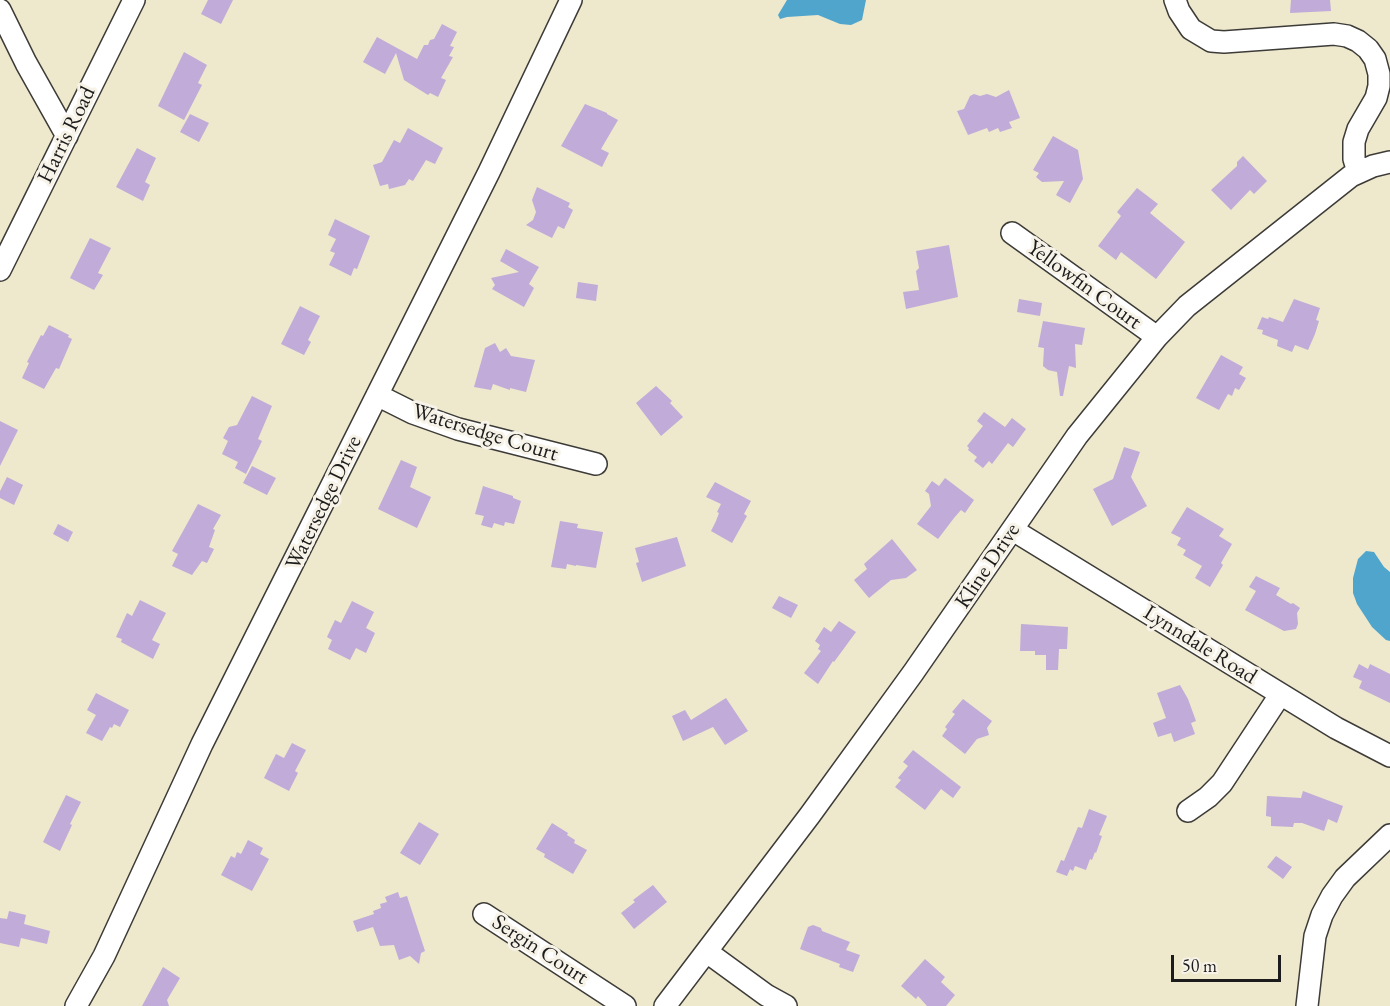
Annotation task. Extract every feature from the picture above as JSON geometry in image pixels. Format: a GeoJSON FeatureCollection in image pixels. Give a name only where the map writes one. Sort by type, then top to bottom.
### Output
{"type":"FeatureCollection","features":[{"type":"Feature","properties":{"kind":"street","name":"Harris Road"},"geometry":{"type":"LineString","coordinates":[[0,270],[134,0]]}},
{"type":"Feature","properties":{"kind":"street","name":"Watersedge Drive"},"geometry":{"type":"LineString","coordinates":[[76,1006],[104,956],[202,744],[489,172],[571,0]]}},
{"type":"Feature","properties":{"kind":"street"},"geometry":{"type":"LineString","coordinates":[[1175,0],[1185,23],[1201,36],[1211,40],[1224,42],[1335,34],[1358,41],[1368,49],[1375,59],[1379,86],[1376,98],[1358,129],[1354,142],[1354,159],[1358,172]]}},
{"type":"Feature","properties":{"kind":"street"},"geometry":{"type":"LineString","coordinates":[[0,10],[8,42],[67,136]]}},
{"type":"Feature","properties":{"kind":"street","name":"Kline Drive"},"geometry":{"type":"LineString","coordinates":[[665,1006],[859,748],[971,592],[1077,436],[1157,337],[1186,306],[1358,172],[1390,162]]}},
{"type":"Feature","properties":{"kind":"street","name":"Yellowfin Court"},"geometry":{"type":"LineString","coordinates":[[1012,233],[1157,337]]}},
{"type":"Feature","properties":{"kind":"street","name":"Watersedge Court"},"geometry":{"type":"LineString","coordinates":[[377,395],[413,413],[458,429],[596,464]]}},
{"type":"Feature","properties":{"kind":"street","name":"Lynndale Road"},"geometry":{"type":"LineString","coordinates":[[1013,530],[1336,728],[1390,756]]}},
{"type":"Feature","properties":{"kind":"street"},"geometry":{"type":"LineString","coordinates":[[1188,811],[1208,797],[1222,783],[1280,694]]}},
{"type":"Feature","properties":{"kind":"street"},"geometry":{"type":"LineString","coordinates":[[1306,1006],[1315,936],[1322,915],[1345,878],[1390,835]]}},
{"type":"Feature","properties":{"kind":"street","name":"Sergin Court"},"geometry":{"type":"LineString","coordinates":[[484,914],[626,1006]]}},
{"type":"Feature","properties":{"kind":"street"},"geometry":{"type":"LineString","coordinates":[[707,952],[766,995],[786,1006]]}},
{"type":"Feature","properties":{"kind":"water"},"geometry":{"type":"Polygon","coordinates":[[[787,0],[866,0],[862,20],[851,25],[840,24],[818,15],[780,19],[778,15],[787,0]]]}},
{"type":"Feature","properties":{"kind":"water"},"geometry":{"type":"Polygon","coordinates":[[[1366,551],[1374,552],[1390,572],[1390,641],[1372,627],[1357,604],[1353,593],[1353,578],[1358,559],[1366,551]]]}},
{"type":"Feature","properties":{"kind":"building"},"geometry":{"type":"Polygon","coordinates":[[[208,0],[233,0],[221,24],[201,14],[208,0]]]}},
{"type":"Feature","properties":{"kind":"building"},"geometry":{"type":"Polygon","coordinates":[[[1291,0],[1330,0],[1331,11],[1290,13],[1291,0]]]}},
{"type":"Feature","properties":{"kind":"building"},"geometry":{"type":"Polygon","coordinates":[[[442,24],[457,32],[450,46],[454,47],[449,56],[453,57],[441,78],[446,80],[438,97],[430,93],[428,95],[404,80],[396,53],[385,74],[363,62],[377,37],[417,59],[424,45],[428,45],[430,40],[434,39],[442,24]]]}},
{"type":"Feature","properties":{"kind":"building"},"geometry":{"type":"Polygon","coordinates":[[[184,52],[207,65],[198,83],[202,85],[184,120],[158,106],[184,52]]]}},
{"type":"Feature","properties":{"kind":"building"},"geometry":{"type":"Polygon","coordinates":[[[1009,90],[1020,118],[1009,122],[1012,128],[1000,132],[998,128],[989,132],[987,128],[968,135],[957,111],[964,109],[970,96],[987,94],[996,97],[1009,90]]]}},
{"type":"Feature","properties":{"kind":"building"},"geometry":{"type":"Polygon","coordinates":[[[585,104],[618,120],[601,149],[609,153],[602,167],[561,146],[585,104]]]}},
{"type":"Feature","properties":{"kind":"building"},"geometry":{"type":"Polygon","coordinates":[[[190,114],[209,123],[199,142],[180,132],[190,114]]]}},
{"type":"Feature","properties":{"kind":"building"},"geometry":{"type":"Polygon","coordinates":[[[408,128],[443,148],[435,164],[426,160],[413,181],[409,179],[405,185],[389,189],[388,184],[380,186],[373,165],[382,162],[394,140],[400,143],[408,128]]]}},
{"type":"Feature","properties":{"kind":"building"},"geometry":{"type":"Polygon","coordinates":[[[1053,136],[1078,150],[1083,179],[1070,203],[1056,195],[1064,181],[1042,182],[1036,177],[1039,173],[1033,170],[1053,136]]]}},
{"type":"Feature","properties":{"kind":"building"},"geometry":{"type":"Polygon","coordinates":[[[137,148],[156,158],[145,182],[150,185],[143,201],[116,187],[137,148]]]}},
{"type":"Feature","properties":{"kind":"building"},"geometry":{"type":"Polygon","coordinates":[[[1243,156],[1267,181],[1254,194],[1250,190],[1231,210],[1211,190],[1237,166],[1237,162],[1243,156]]]}},
{"type":"Feature","properties":{"kind":"building"},"geometry":{"type":"Polygon","coordinates":[[[537,187],[570,203],[568,207],[573,210],[564,229],[558,226],[552,238],[526,225],[533,220],[536,212],[532,200],[537,187]]]}},
{"type":"Feature","properties":{"kind":"building"},"geometry":{"type":"Polygon","coordinates":[[[1137,188],[1158,204],[1150,213],[1185,242],[1156,279],[1121,252],[1116,260],[1098,246],[1121,216],[1117,212],[1137,188]]]}},
{"type":"Feature","properties":{"kind":"building"},"geometry":{"type":"Polygon","coordinates":[[[335,219],[370,236],[357,269],[354,268],[351,276],[329,265],[335,253],[330,251],[336,239],[328,235],[335,219]]]}},
{"type":"Feature","properties":{"kind":"building"},"geometry":{"type":"Polygon","coordinates":[[[90,238],[111,248],[98,273],[103,275],[94,290],[70,278],[90,238]]]}},
{"type":"Feature","properties":{"kind":"building"},"geometry":{"type":"Polygon","coordinates":[[[949,245],[958,297],[906,309],[903,292],[919,290],[916,251],[949,245]]]}},
{"type":"Feature","properties":{"kind":"building"},"geometry":{"type":"Polygon","coordinates":[[[506,249],[539,267],[529,284],[534,288],[524,307],[492,289],[495,285],[491,278],[519,272],[500,261],[506,249]]]}},
{"type":"Feature","properties":{"kind":"building"},"geometry":{"type":"Polygon","coordinates":[[[578,282],[598,285],[596,301],[576,298],[578,282]]]}},
{"type":"Feature","properties":{"kind":"building"},"geometry":{"type":"Polygon","coordinates":[[[1019,299],[1042,303],[1040,316],[1017,312],[1019,299]]]}},
{"type":"Feature","properties":{"kind":"building"},"geometry":{"type":"Polygon","coordinates":[[[1294,299],[1320,308],[1316,320],[1319,321],[1308,350],[1295,345],[1292,352],[1277,346],[1278,340],[1262,334],[1263,330],[1257,329],[1262,317],[1283,322],[1294,299]]]}},
{"type":"Feature","properties":{"kind":"building"},"geometry":{"type":"Polygon","coordinates":[[[300,306],[320,316],[308,340],[311,342],[304,355],[281,344],[300,306]]]}},
{"type":"Feature","properties":{"kind":"building"},"geometry":{"type":"Polygon","coordinates":[[[1043,321],[1085,328],[1082,345],[1075,344],[1076,368],[1069,366],[1063,396],[1060,396],[1057,372],[1043,366],[1044,348],[1038,347],[1043,321]]]}},
{"type":"Feature","properties":{"kind":"building"},"geometry":{"type":"Polygon","coordinates":[[[49,325],[69,335],[68,337],[72,339],[59,369],[56,368],[44,389],[22,378],[29,363],[27,362],[49,325]]]}},
{"type":"Feature","properties":{"kind":"building"},"geometry":{"type":"Polygon","coordinates":[[[495,343],[500,352],[506,348],[511,356],[535,360],[526,392],[510,388],[510,390],[493,384],[491,390],[474,387],[485,348],[495,343]]]}},
{"type":"Feature","properties":{"kind":"building"},"geometry":{"type":"Polygon","coordinates":[[[1221,355],[1243,367],[1239,374],[1246,378],[1239,390],[1235,388],[1232,396],[1228,394],[1219,410],[1196,398],[1221,355]]]}},
{"type":"Feature","properties":{"kind":"building"},"geometry":{"type":"Polygon","coordinates":[[[656,386],[672,401],[670,403],[683,417],[661,436],[636,403],[656,386]]]}},
{"type":"Feature","properties":{"kind":"building"},"geometry":{"type":"Polygon","coordinates":[[[252,396],[272,406],[258,439],[262,441],[246,474],[235,468],[238,462],[222,454],[228,441],[223,438],[229,427],[237,425],[252,396]]]}},
{"type":"Feature","properties":{"kind":"building"},"geometry":{"type":"Polygon","coordinates":[[[984,412],[1005,427],[1012,418],[1026,429],[1013,447],[1008,443],[992,464],[989,461],[983,468],[974,461],[977,457],[968,450],[967,446],[983,426],[977,421],[984,412]]]}},
{"type":"Feature","properties":{"kind":"building"},"geometry":{"type":"Polygon","coordinates":[[[0,421],[18,430],[0,466],[0,421]]]}},
{"type":"Feature","properties":{"kind":"building"},"geometry":{"type":"Polygon","coordinates":[[[1124,447],[1140,452],[1131,477],[1147,506],[1112,526],[1093,489],[1113,479],[1124,447]]]}},
{"type":"Feature","properties":{"kind":"building"},"geometry":{"type":"Polygon","coordinates":[[[401,460],[417,467],[410,487],[431,497],[417,528],[378,509],[401,460]]]}},
{"type":"Feature","properties":{"kind":"building"},"geometry":{"type":"Polygon","coordinates":[[[252,466],[276,478],[267,495],[243,483],[252,466]]]}},
{"type":"Feature","properties":{"kind":"building"},"geometry":{"type":"Polygon","coordinates":[[[7,477],[23,485],[14,505],[0,498],[0,491],[7,477]]]}},
{"type":"Feature","properties":{"kind":"building"},"geometry":{"type":"Polygon","coordinates":[[[945,478],[974,500],[965,513],[961,510],[938,539],[917,524],[931,506],[929,494],[925,491],[932,481],[939,486],[945,478]]]}},
{"type":"Feature","properties":{"kind":"building"},"geometry":{"type":"Polygon","coordinates":[[[715,482],[751,501],[744,514],[747,516],[732,543],[711,531],[721,504],[706,497],[715,482]]]}},
{"type":"Feature","properties":{"kind":"building"},"geometry":{"type":"Polygon","coordinates":[[[483,486],[521,501],[514,524],[505,522],[504,526],[494,523],[492,528],[481,525],[484,516],[475,514],[483,486]]]}},
{"type":"Feature","properties":{"kind":"building"},"geometry":{"type":"Polygon","coordinates":[[[198,504],[221,515],[213,529],[215,530],[209,547],[214,549],[207,563],[202,561],[192,575],[172,566],[178,554],[172,551],[198,504]]]}},
{"type":"Feature","properties":{"kind":"building"},"geometry":{"type":"Polygon","coordinates":[[[1187,507],[1224,529],[1219,536],[1232,544],[1210,587],[1195,578],[1202,566],[1183,555],[1186,550],[1177,545],[1181,538],[1171,533],[1187,507]]]}},
{"type":"Feature","properties":{"kind":"building"},"geometry":{"type":"Polygon","coordinates":[[[560,521],[578,524],[577,528],[603,532],[596,568],[567,564],[566,569],[551,567],[560,521]]]}},
{"type":"Feature","properties":{"kind":"building"},"geometry":{"type":"Polygon","coordinates":[[[58,524],[73,532],[68,542],[53,534],[58,524]]]}},
{"type":"Feature","properties":{"kind":"building"},"geometry":{"type":"Polygon","coordinates":[[[677,537],[686,566],[642,582],[636,563],[639,562],[635,548],[677,537]]]}},
{"type":"Feature","properties":{"kind":"building"},"geometry":{"type":"Polygon","coordinates":[[[892,539],[917,570],[906,578],[891,580],[869,598],[854,580],[867,569],[864,564],[892,539]]]}},
{"type":"Feature","properties":{"kind":"building"},"geometry":{"type":"Polygon","coordinates":[[[1256,576],[1280,588],[1276,595],[1300,608],[1297,613],[1296,629],[1284,631],[1245,610],[1256,591],[1249,587],[1256,576]]]}},
{"type":"Feature","properties":{"kind":"building"},"geometry":{"type":"Polygon","coordinates":[[[779,596],[798,605],[791,618],[772,608],[779,596]]]}},
{"type":"Feature","properties":{"kind":"building"},"geometry":{"type":"Polygon","coordinates":[[[140,600],[166,613],[152,640],[160,644],[153,659],[116,637],[127,613],[132,616],[140,600]]]}},
{"type":"Feature","properties":{"kind":"building"},"geometry":{"type":"Polygon","coordinates":[[[352,601],[374,612],[366,628],[375,633],[366,653],[356,648],[350,660],[328,649],[332,640],[327,637],[335,620],[341,623],[352,601]]]}},
{"type":"Feature","properties":{"kind":"building"},"geometry":{"type":"Polygon","coordinates":[[[839,621],[856,632],[818,684],[804,673],[821,651],[818,649],[820,645],[815,641],[824,627],[831,632],[839,621]]]}},
{"type":"Feature","properties":{"kind":"building"},"geometry":{"type":"Polygon","coordinates":[[[1021,624],[1068,627],[1067,649],[1059,649],[1058,670],[1046,670],[1046,655],[1035,655],[1035,651],[1020,651],[1021,624]]]}},
{"type":"Feature","properties":{"kind":"building"},"geometry":{"type":"Polygon","coordinates":[[[1359,664],[1368,669],[1370,664],[1390,674],[1390,703],[1359,688],[1362,681],[1353,677],[1359,664]]]}},
{"type":"Feature","properties":{"kind":"building"},"geometry":{"type":"Polygon","coordinates":[[[1180,685],[1196,721],[1191,723],[1195,734],[1174,742],[1171,733],[1158,737],[1153,723],[1166,718],[1157,693],[1180,685]]]}},
{"type":"Feature","properties":{"kind":"building"},"geometry":{"type":"Polygon","coordinates":[[[96,693],[129,710],[120,727],[114,724],[112,728],[110,727],[102,741],[86,733],[96,715],[87,710],[96,693]]]}},
{"type":"Feature","properties":{"kind":"building"},"geometry":{"type":"Polygon","coordinates":[[[726,698],[748,731],[725,745],[713,727],[683,741],[672,716],[685,710],[691,720],[726,698]]]}},
{"type":"Feature","properties":{"kind":"building"},"geometry":{"type":"Polygon","coordinates":[[[963,699],[992,721],[987,728],[989,735],[977,739],[965,754],[942,736],[947,729],[945,727],[955,714],[952,712],[963,699]]]}},
{"type":"Feature","properties":{"kind":"building"},"geometry":{"type":"Polygon","coordinates":[[[292,743],[306,750],[295,771],[298,773],[289,791],[264,778],[276,754],[284,758],[292,743]]]}},
{"type":"Feature","properties":{"kind":"building"},"geometry":{"type":"Polygon","coordinates":[[[913,750],[961,787],[953,798],[941,789],[925,810],[895,787],[901,780],[898,778],[908,766],[903,762],[913,750]]]}},
{"type":"Feature","properties":{"kind":"building"},"geometry":{"type":"Polygon","coordinates":[[[1303,791],[1343,806],[1337,823],[1328,819],[1324,831],[1302,823],[1294,823],[1293,827],[1271,826],[1271,817],[1266,816],[1267,796],[1301,798],[1303,791]]]}},
{"type":"Feature","properties":{"kind":"building"},"geometry":{"type":"Polygon","coordinates":[[[66,795],[81,802],[60,851],[43,842],[66,795]]]}},
{"type":"Feature","properties":{"kind":"building"},"geometry":{"type":"Polygon","coordinates":[[[1089,809],[1107,816],[1099,835],[1102,836],[1096,853],[1092,860],[1090,859],[1086,870],[1075,866],[1073,871],[1070,869],[1067,876],[1056,872],[1061,860],[1064,861],[1078,827],[1082,828],[1089,809]]]}},
{"type":"Feature","properties":{"kind":"building"},"geometry":{"type":"Polygon","coordinates":[[[419,822],[439,834],[420,865],[400,853],[419,822]]]}},
{"type":"Feature","properties":{"kind":"building"},"geometry":{"type":"Polygon","coordinates":[[[552,823],[568,833],[567,835],[575,840],[574,843],[587,850],[573,874],[544,857],[545,854],[536,849],[552,823]]]}},
{"type":"Feature","properties":{"kind":"building"},"geometry":{"type":"Polygon","coordinates":[[[248,840],[263,848],[260,854],[269,859],[252,891],[221,875],[231,856],[235,858],[237,852],[241,854],[248,840]]]}},
{"type":"Feature","properties":{"kind":"building"},"geometry":{"type":"Polygon","coordinates":[[[1276,856],[1292,867],[1283,879],[1267,867],[1276,856]]]}},
{"type":"Feature","properties":{"kind":"building"},"geometry":{"type":"Polygon","coordinates":[[[653,885],[667,902],[634,929],[621,913],[635,902],[633,900],[653,885]]]}},
{"type":"Feature","properties":{"kind":"building"},"geometry":{"type":"Polygon","coordinates":[[[398,892],[400,898],[407,896],[425,951],[421,953],[419,964],[410,956],[399,960],[394,945],[380,946],[373,927],[357,932],[353,921],[374,914],[373,911],[381,908],[380,904],[387,902],[385,897],[398,892]]]}},
{"type":"Feature","properties":{"kind":"building"},"geometry":{"type":"Polygon","coordinates":[[[9,911],[26,915],[24,924],[50,931],[47,944],[21,938],[19,947],[0,943],[0,918],[7,919],[9,911]]]}},
{"type":"Feature","properties":{"kind":"building"},"geometry":{"type":"Polygon","coordinates":[[[813,925],[850,942],[846,950],[860,955],[853,972],[839,967],[840,964],[800,949],[808,927],[813,925]]]}},
{"type":"Feature","properties":{"kind":"building"},"geometry":{"type":"Polygon","coordinates":[[[925,959],[945,977],[941,982],[955,995],[946,1006],[927,1006],[918,996],[916,999],[901,986],[925,959]]]}},
{"type":"Feature","properties":{"kind":"building"},"geometry":{"type":"Polygon","coordinates":[[[163,967],[180,978],[167,1000],[169,1006],[142,1006],[163,967]]]}}]}
